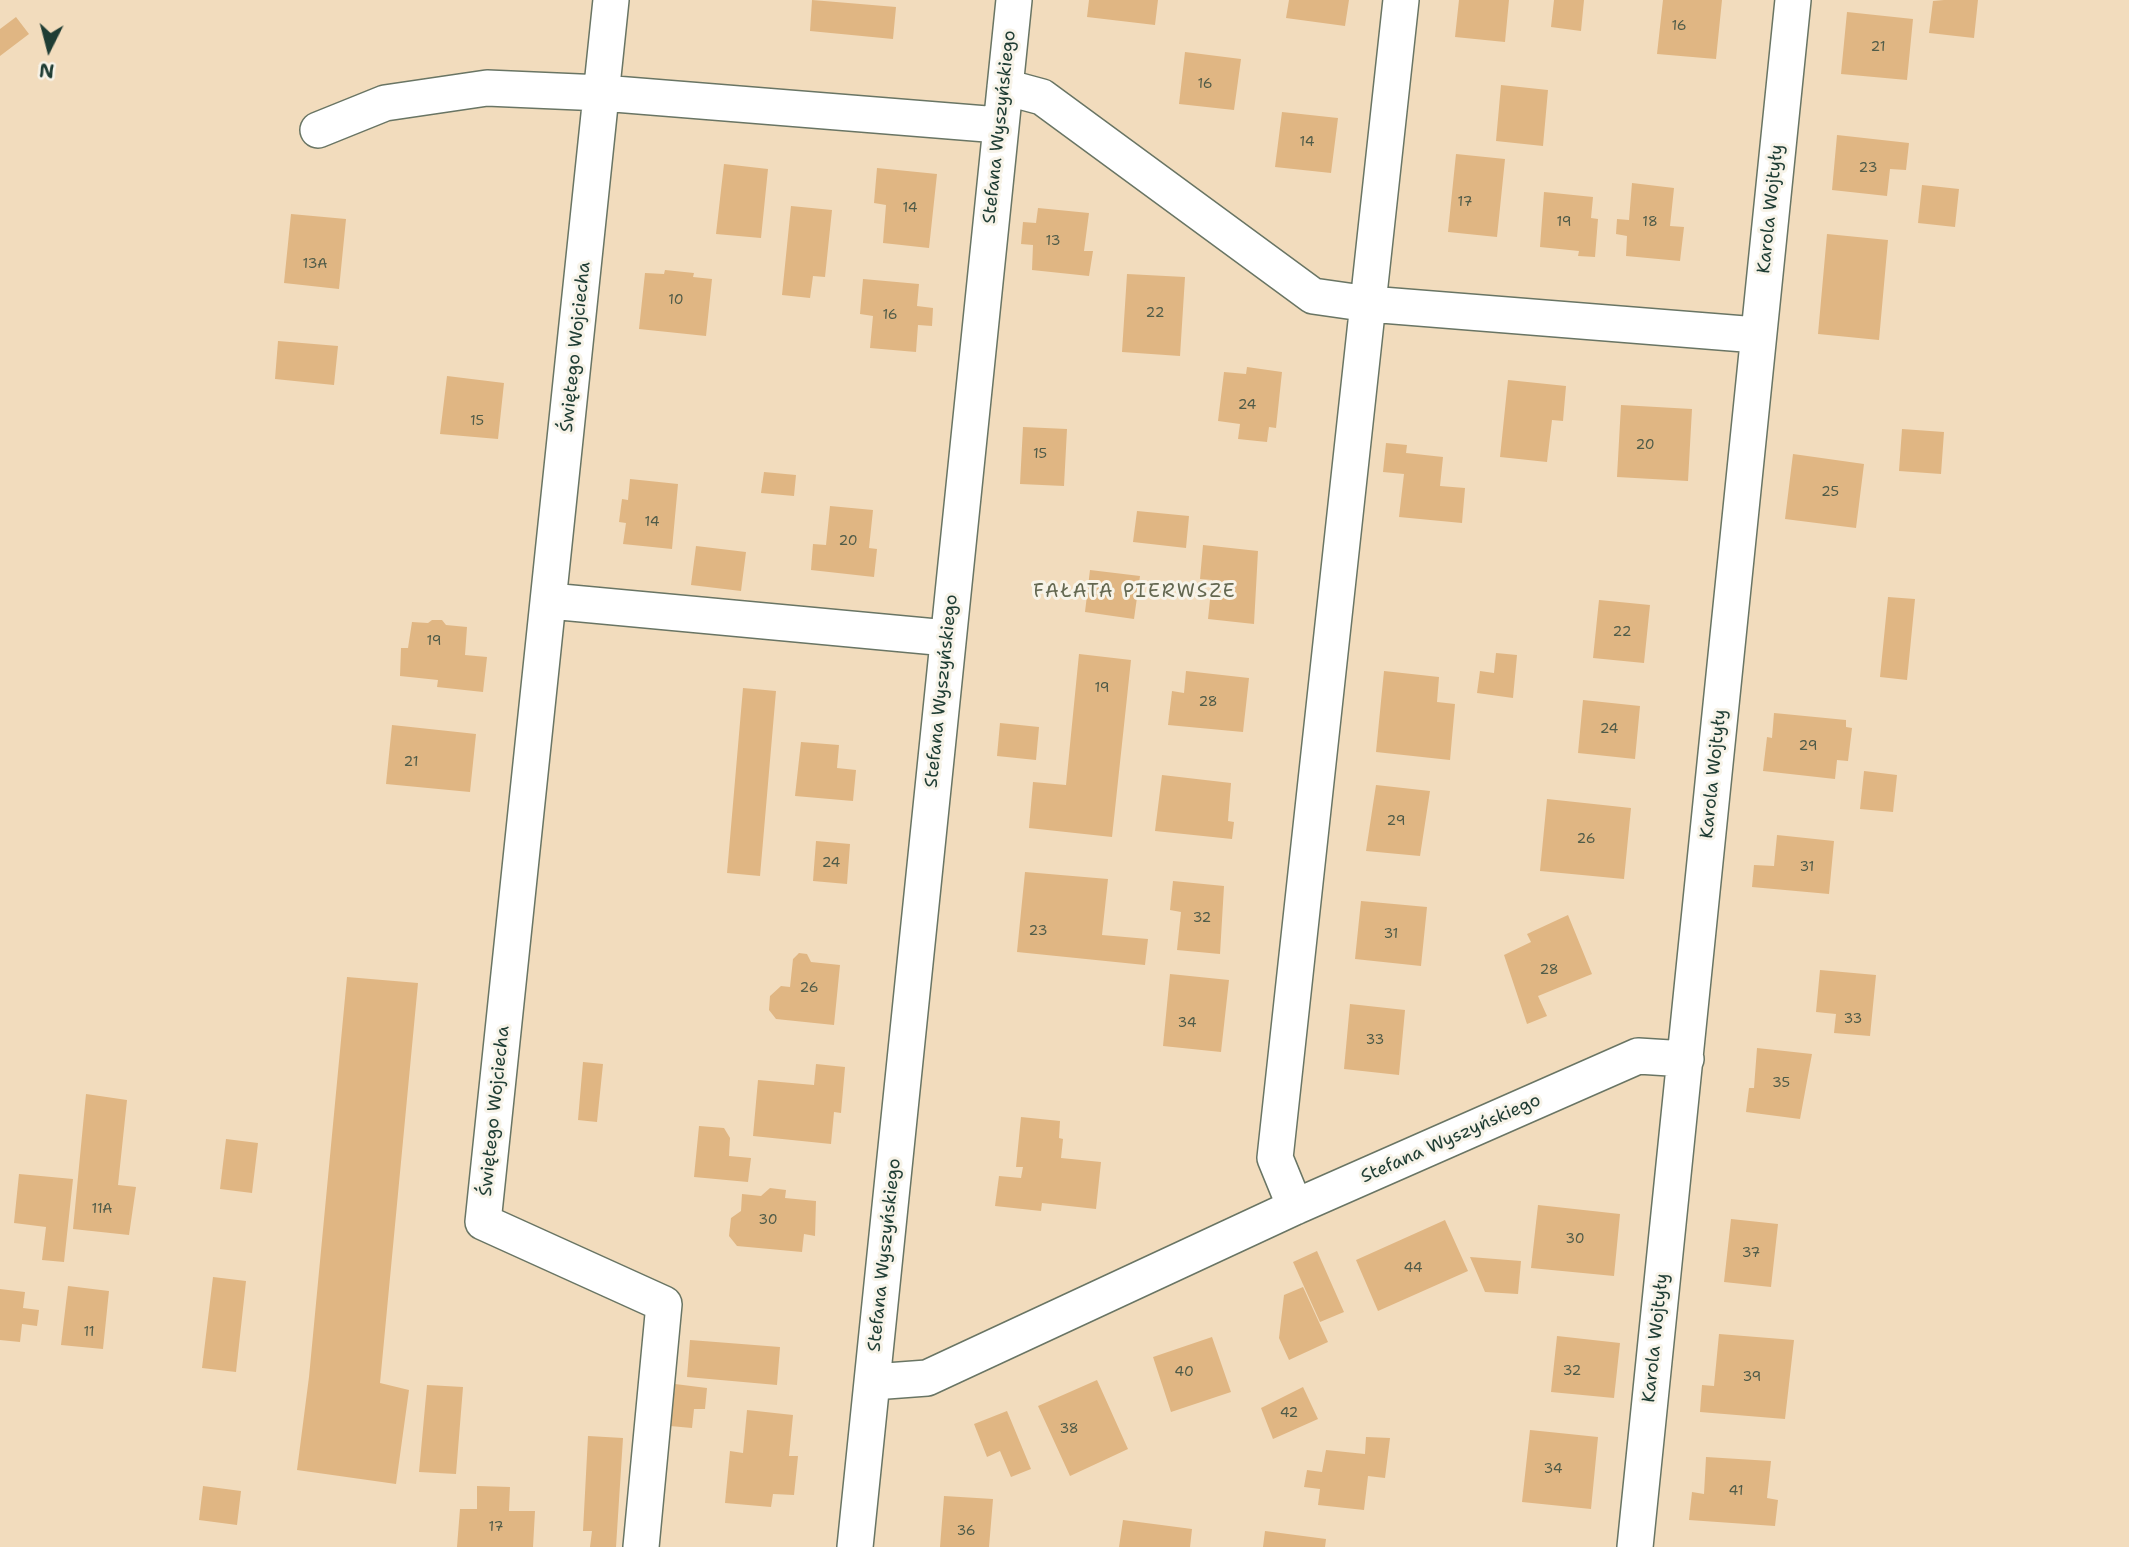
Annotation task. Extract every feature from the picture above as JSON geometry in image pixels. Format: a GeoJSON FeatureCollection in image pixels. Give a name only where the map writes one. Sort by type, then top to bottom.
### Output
{"type":"FeatureCollection","features":[{"type":"Feature","properties":{"kind":"street","name":"Świętego Wojciecha"},"geometry":{"type":"LineString","coordinates":[[611,0],[483,1222],[664,1304],[641,1547]]}},
{"type":"Feature","properties":{"kind":"street","name":"Stefana Wyszyńskiego"},"geometry":{"type":"LineString","coordinates":[[855,1547],[999,125],[1014,0]]}},
{"type":"Feature","properties":{"kind":"street"},"geometry":{"type":"LineString","coordinates":[[1295,1207],[1275,1158],[1401,0]]}},
{"type":"Feature","properties":{"kind":"street","name":"Karola Wojtyły"},"geometry":{"type":"LineString","coordinates":[[1635,1547],[1793,0]]}},
{"type":"Feature","properties":{"kind":"street"},"geometry":{"type":"LineString","coordinates":[[1005,87],[1042,97],[1313,296],[1369,304],[1758,335]]}},
{"type":"Feature","properties":{"kind":"street"},"geometry":{"type":"LineString","coordinates":[[318,130],[385,103],[486,88],[601,93],[999,125]]}},
{"type":"Feature","properties":{"kind":"street"},"geometry":{"type":"LineString","coordinates":[[550,601],[947,638]]}},
{"type":"Feature","properties":{"kind":"street","name":"Stefana Wyszyńskiego"},"geometry":{"type":"LineString","coordinates":[[873,1382],[927,1378],[1295,1207],[1639,1056],[1686,1059]]}},
{"type":"Feature","properties":{"kind":"building"},"geometry":{"type":"Polygon","coordinates":[[[812,0],[896,7],[893,39],[810,31],[812,0]]]}},
{"type":"Feature","properties":{"kind":"building"},"geometry":{"type":"Polygon","coordinates":[[[1089,0],[1158,0],[1155,25],[1087,17],[1089,0]]]}},
{"type":"Feature","properties":{"kind":"building"},"geometry":{"type":"Polygon","coordinates":[[[1289,0],[1349,0],[1345,26],[1286,18],[1289,0]]]}},
{"type":"Feature","properties":{"kind":"building"},"geometry":{"type":"Polygon","coordinates":[[[1459,0],[1509,0],[1505,42],[1455,37],[1459,0]]]}},
{"type":"Feature","properties":{"kind":"building"},"geometry":{"type":"Polygon","coordinates":[[[1554,0],[1584,0],[1581,31],[1551,27],[1554,0]]]}},
{"type":"Feature","properties":{"kind":"building"},"geometry":{"type":"Polygon","coordinates":[[[1663,0],[1722,0],[1716,59],[1657,54],[1663,0]]]}},
{"type":"Feature","properties":{"kind":"building"},"geometry":{"type":"Polygon","coordinates":[[[1978,0],[1974,38],[1929,33],[1933,1],[1978,0]]]}},
{"type":"Feature","properties":{"kind":"building"},"geometry":{"type":"Polygon","coordinates":[[[1847,12],[1913,19],[1907,80],[1841,74],[1847,12]]]}},
{"type":"Feature","properties":{"kind":"building"},"geometry":{"type":"Polygon","coordinates":[[[16,17],[29,34],[0,56],[0,29],[16,17]]]}},
{"type":"Feature","properties":{"kind":"building"},"geometry":{"type":"Polygon","coordinates":[[[1185,52],[1241,59],[1234,110],[1179,104],[1185,52]]]}},
{"type":"Feature","properties":{"kind":"building"},"geometry":{"type":"Polygon","coordinates":[[[1501,85],[1548,90],[1543,146],[1496,141],[1501,85]]]}},
{"type":"Feature","properties":{"kind":"building"},"geometry":{"type":"Polygon","coordinates":[[[1282,112],[1338,118],[1331,173],[1275,167],[1282,112]]]}},
{"type":"Feature","properties":{"kind":"building"},"geometry":{"type":"Polygon","coordinates":[[[1837,135],[1909,143],[1906,170],[1890,169],[1887,196],[1832,190],[1837,135]]]}},
{"type":"Feature","properties":{"kind":"building"},"geometry":{"type":"Polygon","coordinates":[[[1456,154],[1505,159],[1497,237],[1448,232],[1456,154]]]}},
{"type":"Feature","properties":{"kind":"building"},"geometry":{"type":"Polygon","coordinates":[[[724,164],[768,169],[761,238],[716,234],[724,164]]]}},
{"type":"Feature","properties":{"kind":"building"},"geometry":{"type":"Polygon","coordinates":[[[877,168],[937,174],[929,248],[883,243],[886,205],[874,203],[877,168]]]}},
{"type":"Feature","properties":{"kind":"building"},"geometry":{"type":"Polygon","coordinates":[[[1632,183],[1674,188],[1670,226],[1684,227],[1680,261],[1626,256],[1627,236],[1616,234],[1617,219],[1629,220],[1632,183]]]}},
{"type":"Feature","properties":{"kind":"building"},"geometry":{"type":"Polygon","coordinates":[[[1922,185],[1959,189],[1955,227],[1918,223],[1922,185]]]}},
{"type":"Feature","properties":{"kind":"building"},"geometry":{"type":"Polygon","coordinates":[[[1544,192],[1593,197],[1591,218],[1598,219],[1595,257],[1578,256],[1579,251],[1540,247],[1544,192]]]}},
{"type":"Feature","properties":{"kind":"building"},"geometry":{"type":"Polygon","coordinates":[[[791,206],[832,210],[825,277],[813,276],[810,298],[782,295],[791,206]]]}},
{"type":"Feature","properties":{"kind":"building"},"geometry":{"type":"Polygon","coordinates":[[[1038,208],[1089,213],[1084,251],[1093,251],[1089,276],[1032,270],[1033,245],[1021,244],[1023,222],[1036,223],[1038,208]]]}},
{"type":"Feature","properties":{"kind":"building"},"geometry":{"type":"Polygon","coordinates":[[[291,214],[346,219],[339,289],[284,283],[291,214]]]}},
{"type":"Feature","properties":{"kind":"building"},"geometry":{"type":"Polygon","coordinates":[[[1827,234],[1888,240],[1879,340],[1818,334],[1827,234]]]}},
{"type":"Feature","properties":{"kind":"building"},"geometry":{"type":"Polygon","coordinates":[[[665,270],[694,273],[693,277],[712,279],[706,336],[639,329],[645,273],[664,274],[665,270]]]}},
{"type":"Feature","properties":{"kind":"building"},"geometry":{"type":"Polygon","coordinates":[[[1127,274],[1185,277],[1180,356],[1122,352],[1127,274]]]}},
{"type":"Feature","properties":{"kind":"building"},"geometry":{"type":"Polygon","coordinates":[[[863,279],[919,284],[917,306],[933,308],[932,326],[918,325],[916,352],[870,348],[873,316],[860,314],[863,279]]]}},
{"type":"Feature","properties":{"kind":"building"},"geometry":{"type":"Polygon","coordinates":[[[278,341],[338,346],[334,385],[275,379],[278,341]]]}},
{"type":"Feature","properties":{"kind":"building"},"geometry":{"type":"Polygon","coordinates":[[[1247,367],[1282,372],[1276,428],[1269,427],[1267,442],[1238,439],[1240,424],[1218,421],[1224,372],[1246,374],[1247,367]]]}},
{"type":"Feature","properties":{"kind":"building"},"geometry":{"type":"Polygon","coordinates":[[[447,376],[504,383],[498,439],[440,434],[447,376]]]}},
{"type":"Feature","properties":{"kind":"building"},"geometry":{"type":"Polygon","coordinates":[[[1508,380],[1566,386],[1563,421],[1552,420],[1547,462],[1500,457],[1508,380]]]}},
{"type":"Feature","properties":{"kind":"building"},"geometry":{"type":"Polygon","coordinates":[[[1621,405],[1692,409],[1688,481],[1617,477],[1621,405]]]}},
{"type":"Feature","properties":{"kind":"building"},"geometry":{"type":"Polygon","coordinates":[[[1023,427],[1067,429],[1064,486],[1020,484],[1023,427]]]}},
{"type":"Feature","properties":{"kind":"building"},"geometry":{"type":"Polygon","coordinates":[[[1902,429],[1944,432],[1941,474],[1899,471],[1902,429]]]}},
{"type":"Feature","properties":{"kind":"building"},"geometry":{"type":"Polygon","coordinates":[[[1386,443],[1407,445],[1406,453],[1443,457],[1440,486],[1465,488],[1462,523],[1399,517],[1404,474],[1383,472],[1386,443]]]}},
{"type":"Feature","properties":{"kind":"building"},"geometry":{"type":"Polygon","coordinates":[[[1793,454],[1864,464],[1856,528],[1785,519],[1793,454]]]}},
{"type":"Feature","properties":{"kind":"building"},"geometry":{"type":"Polygon","coordinates":[[[764,472],[796,475],[794,496],[761,493],[764,472]]]}},
{"type":"Feature","properties":{"kind":"building"},"geometry":{"type":"Polygon","coordinates":[[[630,479],[678,484],[672,549],[623,544],[626,523],[619,522],[622,499],[628,500],[630,479]]]}},
{"type":"Feature","properties":{"kind":"building"},"geometry":{"type":"Polygon","coordinates":[[[830,506],[873,510],[869,548],[877,549],[874,577],[811,570],[813,544],[826,545],[830,506]]]}},
{"type":"Feature","properties":{"kind":"building"},"geometry":{"type":"Polygon","coordinates":[[[1137,511],[1189,516],[1186,548],[1133,542],[1137,511]]]}},
{"type":"Feature","properties":{"kind":"building"},"geometry":{"type":"Polygon","coordinates":[[[1203,545],[1258,551],[1254,624],[1208,619],[1212,580],[1200,579],[1203,545]]]}},
{"type":"Feature","properties":{"kind":"building"},"geometry":{"type":"Polygon","coordinates":[[[696,546],[746,552],[741,591],[691,585],[696,546]]]}},
{"type":"Feature","properties":{"kind":"building"},"geometry":{"type":"Polygon","coordinates":[[[1090,570],[1140,576],[1134,619],[1085,612],[1090,570]]]}},
{"type":"Feature","properties":{"kind":"building"},"geometry":{"type":"Polygon","coordinates":[[[1888,597],[1915,599],[1907,680],[1880,677],[1888,597]]]}},
{"type":"Feature","properties":{"kind":"building"},"geometry":{"type":"Polygon","coordinates":[[[1599,600],[1650,605],[1644,663],[1593,658],[1599,600]]]}},
{"type":"Feature","properties":{"kind":"building"},"geometry":{"type":"Polygon","coordinates":[[[442,620],[446,625],[467,627],[465,655],[487,657],[483,692],[437,687],[438,680],[400,676],[401,648],[408,648],[412,622],[428,623],[442,620]]]}},
{"type":"Feature","properties":{"kind":"building"},"geometry":{"type":"Polygon","coordinates":[[[1496,653],[1517,655],[1513,698],[1477,693],[1480,671],[1494,673],[1496,653]]]}},
{"type":"Feature","properties":{"kind":"building"},"geometry":{"type":"Polygon","coordinates":[[[1079,654],[1131,660],[1112,837],[1029,828],[1033,782],[1066,785],[1079,654]]]}},
{"type":"Feature","properties":{"kind":"building"},"geometry":{"type":"Polygon","coordinates":[[[1186,671],[1249,678],[1243,732],[1168,725],[1172,691],[1184,693],[1186,671]]]}},
{"type":"Feature","properties":{"kind":"building"},"geometry":{"type":"Polygon","coordinates":[[[1384,671],[1439,677],[1437,702],[1455,704],[1450,760],[1376,752],[1384,671]]]}},
{"type":"Feature","properties":{"kind":"building"},"geometry":{"type":"Polygon","coordinates":[[[743,688],[776,691],[760,876],[727,873],[743,688]]]}},
{"type":"Feature","properties":{"kind":"building"},"geometry":{"type":"Polygon","coordinates":[[[1583,700],[1640,706],[1635,759],[1578,753],[1583,700]]]}},
{"type":"Feature","properties":{"kind":"building"},"geometry":{"type":"Polygon","coordinates":[[[1774,713],[1846,720],[1846,727],[1852,728],[1848,761],[1837,760],[1835,779],[1763,771],[1767,737],[1772,738],[1774,713]]]}},
{"type":"Feature","properties":{"kind":"building"},"geometry":{"type":"Polygon","coordinates":[[[1000,723],[1039,727],[1036,760],[997,756],[1000,723]]]}},
{"type":"Feature","properties":{"kind":"building"},"geometry":{"type":"Polygon","coordinates":[[[392,725],[476,734],[470,792],[386,784],[392,725]]]}},
{"type":"Feature","properties":{"kind":"building"},"geometry":{"type":"Polygon","coordinates":[[[801,742],[839,745],[837,768],[856,770],[853,801],[795,796],[801,742]]]}},
{"type":"Feature","properties":{"kind":"building"},"geometry":{"type":"Polygon","coordinates":[[[1864,771],[1897,775],[1893,812],[1860,809],[1864,771]]]}},
{"type":"Feature","properties":{"kind":"building"},"geometry":{"type":"Polygon","coordinates":[[[1162,775],[1231,783],[1228,821],[1234,822],[1232,839],[1155,831],[1162,775]]]}},
{"type":"Feature","properties":{"kind":"building"},"geometry":{"type":"Polygon","coordinates":[[[1376,785],[1430,791],[1420,856],[1366,851],[1376,785]]]}},
{"type":"Feature","properties":{"kind":"building"},"geometry":{"type":"Polygon","coordinates":[[[1547,799],[1631,808],[1624,879],[1540,871],[1547,799]]]}},
{"type":"Feature","properties":{"kind":"building"},"geometry":{"type":"Polygon","coordinates":[[[1777,835],[1834,841],[1829,894],[1752,887],[1754,865],[1774,866],[1777,835]]]}},
{"type":"Feature","properties":{"kind":"building"},"geometry":{"type":"Polygon","coordinates":[[[816,841],[850,844],[847,884],[813,881],[816,841]]]}},
{"type":"Feature","properties":{"kind":"building"},"geometry":{"type":"Polygon","coordinates":[[[1025,872],[1108,879],[1102,935],[1148,939],[1145,965],[1017,952],[1025,872]]]}},
{"type":"Feature","properties":{"kind":"building"},"geometry":{"type":"Polygon","coordinates":[[[1173,881],[1224,886],[1220,954],[1177,950],[1181,912],[1170,910],[1173,881]]]}},
{"type":"Feature","properties":{"kind":"building"},"geometry":{"type":"Polygon","coordinates":[[[1361,901],[1427,907],[1421,966],[1355,959],[1361,901]]]}},
{"type":"Feature","properties":{"kind":"building"},"geometry":{"type":"Polygon","coordinates":[[[1568,915],[1592,974],[1538,996],[1547,1016],[1527,1024],[1504,955],[1531,942],[1527,934],[1568,915]]]}},
{"type":"Feature","properties":{"kind":"building"},"geometry":{"type":"Polygon","coordinates":[[[799,953],[807,954],[811,962],[840,965],[834,1025],[776,1019],[769,1010],[770,996],[781,986],[790,987],[793,959],[799,953]]]}},
{"type":"Feature","properties":{"kind":"building"},"geometry":{"type":"Polygon","coordinates":[[[1820,970],[1876,975],[1870,1036],[1834,1033],[1836,1014],[1816,1012],[1820,970]]]}},
{"type":"Feature","properties":{"kind":"building"},"geometry":{"type":"Polygon","coordinates":[[[1170,974],[1229,980],[1221,1052],[1163,1046],[1170,974]]]}},
{"type":"Feature","properties":{"kind":"building"},"geometry":{"type":"Polygon","coordinates":[[[347,977],[418,983],[380,1383],[409,1390],[396,1484],[297,1470],[309,1377],[347,977]]]}},
{"type":"Feature","properties":{"kind":"building"},"geometry":{"type":"Polygon","coordinates":[[[1350,1004],[1405,1010],[1399,1075],[1344,1069],[1350,1004]]]}},
{"type":"Feature","properties":{"kind":"building"},"geometry":{"type":"Polygon","coordinates":[[[1757,1048],[1812,1054],[1800,1119],[1746,1112],[1749,1088],[1754,1088],[1757,1048]]]}},
{"type":"Feature","properties":{"kind":"building"},"geometry":{"type":"Polygon","coordinates":[[[583,1062],[603,1064],[597,1122],[578,1120],[583,1062]]]}},
{"type":"Feature","properties":{"kind":"building"},"geometry":{"type":"Polygon","coordinates":[[[816,1064],[845,1067],[841,1113],[834,1112],[831,1144],[753,1136],[758,1080],[814,1085],[816,1064]]]}},
{"type":"Feature","properties":{"kind":"building"},"geometry":{"type":"Polygon","coordinates":[[[86,1094],[127,1100],[118,1185],[136,1187],[129,1235],[73,1229],[86,1094]]]}},
{"type":"Feature","properties":{"kind":"building"},"geometry":{"type":"Polygon","coordinates":[[[1021,1117],[1060,1121],[1059,1138],[1063,1139],[1061,1158],[1101,1162],[1096,1209],[1042,1203],[1041,1211],[995,1206],[999,1176],[1021,1178],[1023,1167],[1016,1167],[1021,1117]]]}},
{"type":"Feature","properties":{"kind":"building"},"geometry":{"type":"Polygon","coordinates":[[[699,1126],[724,1128],[730,1138],[729,1156],[751,1158],[748,1182],[694,1177],[699,1126]]]}},
{"type":"Feature","properties":{"kind":"building"},"geometry":{"type":"Polygon","coordinates":[[[226,1139],[258,1143],[252,1193],[220,1189],[226,1139]]]}},
{"type":"Feature","properties":{"kind":"building"},"geometry":{"type":"Polygon","coordinates":[[[19,1174],[73,1179],[64,1262],[42,1260],[46,1227],[14,1223],[19,1174]]]}},
{"type":"Feature","properties":{"kind":"building"},"geometry":{"type":"Polygon","coordinates":[[[770,1188],[786,1190],[785,1198],[816,1201],[815,1236],[804,1234],[802,1252],[737,1246],[729,1236],[731,1218],[741,1211],[742,1194],[761,1196],[770,1188]]]}},
{"type":"Feature","properties":{"kind":"building"},"geometry":{"type":"Polygon","coordinates":[[[1538,1205],[1620,1214],[1614,1276],[1531,1268],[1538,1205]]]}},
{"type":"Feature","properties":{"kind":"building"},"geometry":{"type":"Polygon","coordinates":[[[1731,1219],[1778,1224],[1771,1287],[1724,1282],[1731,1219]]]}},
{"type":"Feature","properties":{"kind":"building"},"geometry":{"type":"Polygon","coordinates":[[[1445,1220],[1468,1271],[1378,1311],[1356,1260],[1445,1220]]]}},
{"type":"Feature","properties":{"kind":"building"},"geometry":{"type":"Polygon","coordinates":[[[1317,1251],[1344,1312],[1320,1322],[1293,1262],[1317,1251]]]}},
{"type":"Feature","properties":{"kind":"building"},"geometry":{"type":"Polygon","coordinates":[[[1470,1257],[1521,1261],[1518,1294],[1485,1292],[1470,1257]]]}},
{"type":"Feature","properties":{"kind":"building"},"geometry":{"type":"Polygon","coordinates":[[[213,1277],[246,1281],[236,1372],[202,1368],[213,1277]]]}},
{"type":"Feature","properties":{"kind":"building"},"geometry":{"type":"Polygon","coordinates":[[[68,1286],[109,1291],[103,1349],[61,1345],[68,1286]]]}},
{"type":"Feature","properties":{"kind":"building"},"geometry":{"type":"Polygon","coordinates":[[[1303,1287],[1328,1342],[1289,1360],[1279,1338],[1284,1295],[1303,1287]]]}},
{"type":"Feature","properties":{"kind":"building"},"geometry":{"type":"Polygon","coordinates":[[[0,1289],[25,1292],[23,1308],[39,1310],[37,1326],[22,1324],[20,1342],[0,1340],[0,1289]]]}},
{"type":"Feature","properties":{"kind":"building"},"geometry":{"type":"Polygon","coordinates":[[[1719,1334],[1794,1340],[1785,1419],[1700,1412],[1702,1385],[1714,1386],[1719,1334]]]}},
{"type":"Feature","properties":{"kind":"building"},"geometry":{"type":"Polygon","coordinates":[[[1557,1336],[1620,1343],[1614,1398],[1551,1392],[1557,1336]]]}},
{"type":"Feature","properties":{"kind":"building"},"geometry":{"type":"Polygon","coordinates":[[[1212,1337],[1231,1392],[1171,1412],[1153,1357],[1212,1337]]]}},
{"type":"Feature","properties":{"kind":"building"},"geometry":{"type":"Polygon","coordinates":[[[690,1340],[780,1347],[777,1385],[687,1377],[690,1340]]]}},
{"type":"Feature","properties":{"kind":"building"},"geometry":{"type":"Polygon","coordinates":[[[1097,1380],[1128,1449],[1070,1476],[1038,1406],[1097,1380]]]}},
{"type":"Feature","properties":{"kind":"building"},"geometry":{"type":"Polygon","coordinates":[[[675,1384],[707,1388],[705,1409],[694,1409],[692,1428],[670,1426],[675,1384]]]}},
{"type":"Feature","properties":{"kind":"building"},"geometry":{"type":"Polygon","coordinates":[[[427,1385],[463,1387],[456,1474],[419,1472],[427,1385]]]}},
{"type":"Feature","properties":{"kind":"building"},"geometry":{"type":"Polygon","coordinates":[[[1303,1387],[1318,1419],[1273,1439],[1261,1408],[1303,1387]]]}},
{"type":"Feature","properties":{"kind":"building"},"geometry":{"type":"Polygon","coordinates":[[[747,1410],[793,1415],[789,1456],[798,1456],[794,1495],[773,1494],[771,1507],[725,1503],[730,1451],[743,1453],[747,1410]]]}},
{"type":"Feature","properties":{"kind":"building"},"geometry":{"type":"Polygon","coordinates":[[[1007,1411],[1031,1469],[1011,1477],[1000,1451],[987,1457],[974,1424],[1007,1411]]]}},
{"type":"Feature","properties":{"kind":"building"},"geometry":{"type":"Polygon","coordinates":[[[1530,1430],[1598,1437],[1591,1509],[1522,1502],[1530,1430]]]}},
{"type":"Feature","properties":{"kind":"building"},"geometry":{"type":"Polygon","coordinates":[[[588,1436],[623,1438],[616,1547],[590,1547],[592,1531],[583,1531],[588,1436]]]}},
{"type":"Feature","properties":{"kind":"building"},"geometry":{"type":"Polygon","coordinates":[[[1366,1437],[1390,1438],[1385,1478],[1368,1476],[1364,1510],[1318,1505],[1320,1489],[1304,1487],[1307,1470],[1322,1472],[1326,1450],[1365,1454],[1366,1437]]]}},
{"type":"Feature","properties":{"kind":"building"},"geometry":{"type":"Polygon","coordinates":[[[1706,1457],[1771,1461],[1767,1498],[1778,1500],[1775,1526],[1689,1520],[1692,1492],[1704,1494],[1706,1457]]]}},
{"type":"Feature","properties":{"kind":"building"},"geometry":{"type":"Polygon","coordinates":[[[203,1486],[241,1491],[237,1525],[199,1520],[203,1486]]]}},
{"type":"Feature","properties":{"kind":"building"},"geometry":{"type":"Polygon","coordinates":[[[477,1486],[510,1487],[509,1511],[535,1511],[533,1547],[457,1547],[460,1509],[477,1509],[477,1486]]]}},
{"type":"Feature","properties":{"kind":"building"},"geometry":{"type":"Polygon","coordinates":[[[944,1496],[993,1499],[989,1547],[940,1547],[944,1496]]]}},
{"type":"Feature","properties":{"kind":"building"},"geometry":{"type":"Polygon","coordinates":[[[1123,1520],[1192,1529],[1190,1547],[1119,1547],[1123,1520]]]}},
{"type":"Feature","properties":{"kind":"building"},"geometry":{"type":"Polygon","coordinates":[[[1265,1531],[1326,1539],[1325,1547],[1263,1547],[1265,1531]]]}},
{"type":"Feature","properties":{"kind":"district","name":"FAŁATA PIERWSZE"},"geometry":{"type":"Point","coordinates":[1135,592]}}]}
